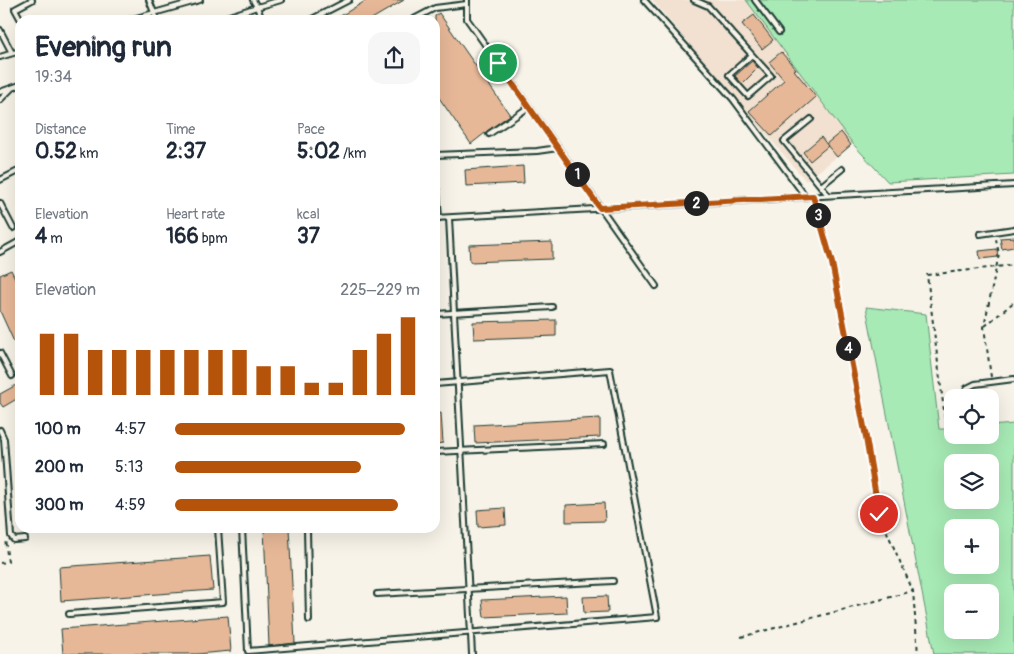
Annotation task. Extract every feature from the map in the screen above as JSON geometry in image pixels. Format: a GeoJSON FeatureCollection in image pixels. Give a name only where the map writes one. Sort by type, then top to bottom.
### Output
{"type":"FeatureCollection","features":[{"type":"Feature","properties":{"kind":"lane"},"geometry":{"type":"LineString","coordinates":[[18,15],[15,9],[32,0]]}},
{"type":"Feature","properties":{"kind":"lane"},"geometry":{"type":"LineString","coordinates":[[148,0],[155,13]]}},
{"type":"Feature","properties":{"kind":"lane"},"geometry":{"type":"LineString","coordinates":[[148,15],[200,0]]}},
{"type":"Feature","properties":{"kind":"lane"},"geometry":{"type":"LineString","coordinates":[[254,0],[260,15]]}},
{"type":"Feature","properties":{"kind":"lane"},"geometry":{"type":"LineString","coordinates":[[232,15],[281,0]]}},
{"type":"Feature","properties":{"kind":"lane"},"geometry":{"type":"LineString","coordinates":[[320,15],[349,0]]}},
{"type":"Feature","properties":{"kind":"lane"},"geometry":{"type":"LineString","coordinates":[[644,0],[732,99],[806,196]]}},
{"type":"Feature","properties":{"kind":"lane"},"geometry":{"type":"LineString","coordinates":[[694,0],[708,6],[771,76],[748,96],[729,75],[752,55]]}},
{"type":"Feature","properties":{"kind":"lane"},"geometry":{"type":"LineString","coordinates":[[755,0],[779,32]]}},
{"type":"Feature","properties":{"kind":"lane"},"geometry":{"type":"LineString","coordinates":[[422,15],[435,8],[467,2],[466,18],[656,286]]}},
{"type":"Feature","properties":{"kind":"lane"},"geometry":{"type":"LineString","coordinates":[[0,30],[12,53]]}},
{"type":"Feature","properties":{"kind":"lane"},"geometry":{"type":"LineString","coordinates":[[0,57],[15,52]]}},
{"type":"Feature","properties":{"kind":"lane"},"geometry":{"type":"LineString","coordinates":[[0,92],[13,88]]}},
{"type":"Feature","properties":{"kind":"lane"},"geometry":{"type":"LineString","coordinates":[[0,100],[13,88]]}},
{"type":"Feature","properties":{"kind":"lane"},"geometry":{"type":"LineString","coordinates":[[489,134],[529,107]]}},
{"type":"Feature","properties":{"kind":"lane"},"geometry":{"type":"LineString","coordinates":[[810,119],[784,142],[828,195]]}},
{"type":"Feature","properties":{"kind":"lane"},"geometry":{"type":"LineString","coordinates":[[440,155],[558,148]]}},
{"type":"Feature","properties":{"kind":"lane"},"geometry":{"type":"LineString","coordinates":[[821,186],[842,169]]}},
{"type":"Feature","properties":{"kind":"lane"},"geometry":{"type":"LineString","coordinates":[[0,180],[15,172]]}},
{"type":"Feature","properties":{"kind":"lane"},"geometry":{"type":"LineString","coordinates":[[440,218],[1014,185]]}},
{"type":"Feature","properties":{"kind":"lane"},"geometry":{"type":"LineString","coordinates":[[0,203],[13,228]]}},
{"type":"Feature","properties":{"kind":"lane"},"geometry":{"type":"LineString","coordinates":[[449,218],[472,654]]}},
{"type":"Feature","properties":{"kind":"lane"},"geometry":{"type":"LineString","coordinates":[[980,234],[1014,229]]}},
{"type":"Feature","properties":{"kind":"lane"},"geometry":{"type":"LineString","coordinates":[[0,252],[15,243]]}},
{"type":"Feature","properties":{"kind":"lane"},"geometry":{"type":"LineString","coordinates":[[440,314],[552,307]]}},
{"type":"Feature","properties":{"kind":"lane"},"geometry":{"type":"LineString","coordinates":[[0,353],[12,376]]}},
{"type":"Feature","properties":{"kind":"lane"},"geometry":{"type":"LineString","coordinates":[[242,533],[248,651],[657,617],[610,370],[440,384]]}},
{"type":"Feature","properties":{"kind":"lane"},"geometry":{"type":"LineString","coordinates":[[968,389],[975,384],[1014,378]]}},
{"type":"Feature","properties":{"kind":"lane"},"geometry":{"type":"LineString","coordinates":[[0,430],[4,440],[11,536],[14,540],[26,539]]}},
{"type":"Feature","properties":{"kind":"lane"},"geometry":{"type":"LineString","coordinates":[[440,452],[604,444]]}},
{"type":"Feature","properties":{"kind":"lane"},"geometry":{"type":"LineString","coordinates":[[69,614],[223,602],[218,533]]}},
{"type":"Feature","properties":{"kind":"lane"},"geometry":{"type":"LineString","coordinates":[[307,533],[309,620]]}},
{"type":"Feature","properties":{"kind":"lane"},"geometry":{"type":"LineString","coordinates":[[377,594],[613,581]]}},
{"type":"Feature","properties":{"kind":"path"},"geometry":{"type":"LineString","coordinates":[[813,196],[832,263],[879,514],[913,591],[918,654]]}},
{"type":"Feature","properties":{"kind":"path"},"geometry":{"type":"LineString","coordinates":[[992,382],[984,327],[999,254],[995,232]]}},
{"type":"Feature","properties":{"kind":"path"},"geometry":{"type":"LineString","coordinates":[[944,411],[927,275],[1014,265]]}},
{"type":"Feature","properties":{"kind":"path"},"geometry":{"type":"LineString","coordinates":[[984,327],[1014,302]]}},
{"type":"Feature","properties":{"kind":"path"},"geometry":{"type":"LineString","coordinates":[[0,562],[8,562],[5,539]]}},
{"type":"Feature","properties":{"kind":"path"},"geometry":{"type":"LineString","coordinates":[[741,637],[913,591]]}},
{"type":"Feature","properties":{"kind":"shaded area"},"geometry":{"type":"Polygon","coordinates":[[[652,0],[746,0],[853,144],[806,181],[652,0]]]}},
{"type":"Feature","properties":{"kind":"green space"},"geometry":{"type":"Polygon","coordinates":[[[746,0],[1014,0],[1014,175],[888,182],[853,144],[746,0]]]}},
{"type":"Feature","properties":{"kind":"green space"},"geometry":{"type":"Polygon","coordinates":[[[866,307],[926,314],[939,429],[944,429],[944,444],[999,444],[999,425],[1014,424],[1014,654],[934,654],[866,307]]]}},
{"type":"Feature","properties":{"kind":"building"},"geometry":{"type":"Polygon","coordinates":[[[367,0],[404,0],[378,15],[342,15],[367,0]]]}},
{"type":"Feature","properties":{"kind":"building"},"geometry":{"type":"Polygon","coordinates":[[[439,13],[510,115],[471,144],[440,99],[440,15],[436,15],[439,13]]]}},
{"type":"Feature","properties":{"kind":"building"},"geometry":{"type":"Polygon","coordinates":[[[754,15],[773,40],[762,49],[742,24],[754,15]]]}},
{"type":"Feature","properties":{"kind":"building"},"geometry":{"type":"Polygon","coordinates":[[[781,52],[816,97],[772,136],[749,111],[784,80],[769,62],[781,52]]]}},
{"type":"Feature","properties":{"kind":"building"},"geometry":{"type":"Polygon","coordinates":[[[752,61],[758,68],[742,84],[735,76],[752,61]]]}},
{"type":"Feature","properties":{"kind":"building"},"geometry":{"type":"Polygon","coordinates":[[[841,132],[851,145],[837,157],[826,144],[841,132]]]}},
{"type":"Feature","properties":{"kind":"building"},"geometry":{"type":"Polygon","coordinates":[[[821,137],[828,146],[810,161],[803,152],[821,137]]]}},
{"type":"Feature","properties":{"kind":"building"},"geometry":{"type":"Polygon","coordinates":[[[523,166],[524,183],[466,186],[465,170],[523,166]]]}},
{"type":"Feature","properties":{"kind":"building"},"geometry":{"type":"Polygon","coordinates":[[[1014,237],[1014,247],[1002,249],[1000,238],[1014,237]]]}},
{"type":"Feature","properties":{"kind":"building"},"geometry":{"type":"Polygon","coordinates":[[[552,242],[552,259],[470,262],[469,245],[552,242]]]}},
{"type":"Feature","properties":{"kind":"building"},"geometry":{"type":"Polygon","coordinates":[[[997,249],[998,257],[980,259],[979,251],[997,249]]]}},
{"type":"Feature","properties":{"kind":"building"},"geometry":{"type":"Polygon","coordinates":[[[11,270],[15,278],[15,344],[0,311],[0,275],[11,270]]]}},
{"type":"Feature","properties":{"kind":"building"},"geometry":{"type":"Polygon","coordinates":[[[556,320],[556,336],[474,339],[473,322],[556,320]]]}},
{"type":"Feature","properties":{"kind":"building"},"geometry":{"type":"Polygon","coordinates":[[[15,386],[15,400],[3,407],[0,403],[0,394],[15,386]]]}},
{"type":"Feature","properties":{"kind":"building"},"geometry":{"type":"Polygon","coordinates":[[[440,413],[443,443],[440,443],[440,413]]]}},
{"type":"Feature","properties":{"kind":"building"},"geometry":{"type":"Polygon","coordinates":[[[600,418],[600,437],[475,443],[474,425],[600,418]]]}},
{"type":"Feature","properties":{"kind":"building"},"geometry":{"type":"Polygon","coordinates":[[[604,503],[605,521],[566,522],[566,505],[604,503]]]}},
{"type":"Feature","properties":{"kind":"building"},"geometry":{"type":"Polygon","coordinates":[[[505,508],[506,525],[478,527],[477,510],[505,508]]]}},
{"type":"Feature","properties":{"kind":"building"},"geometry":{"type":"Polygon","coordinates":[[[264,533],[289,533],[295,643],[269,646],[264,533]]]}},
{"type":"Feature","properties":{"kind":"building"},"geometry":{"type":"Polygon","coordinates":[[[210,556],[213,590],[61,601],[59,567],[210,556]]]}},
{"type":"Feature","properties":{"kind":"building"},"geometry":{"type":"Polygon","coordinates":[[[566,596],[567,613],[484,617],[482,600],[566,596]]]}},
{"type":"Feature","properties":{"kind":"building"},"geometry":{"type":"Polygon","coordinates":[[[607,596],[608,612],[584,613],[583,597],[607,596]]]}},
{"type":"Feature","properties":{"kind":"building"},"geometry":{"type":"Polygon","coordinates":[[[228,616],[231,651],[197,654],[63,654],[61,629],[228,616]]]}},
{"type":"Feature","properties":{"kind":"route"},"geometry":{"type":"LineString","coordinates":[[498,63],[600,208],[813,196],[832,263],[879,514]]}}]}
